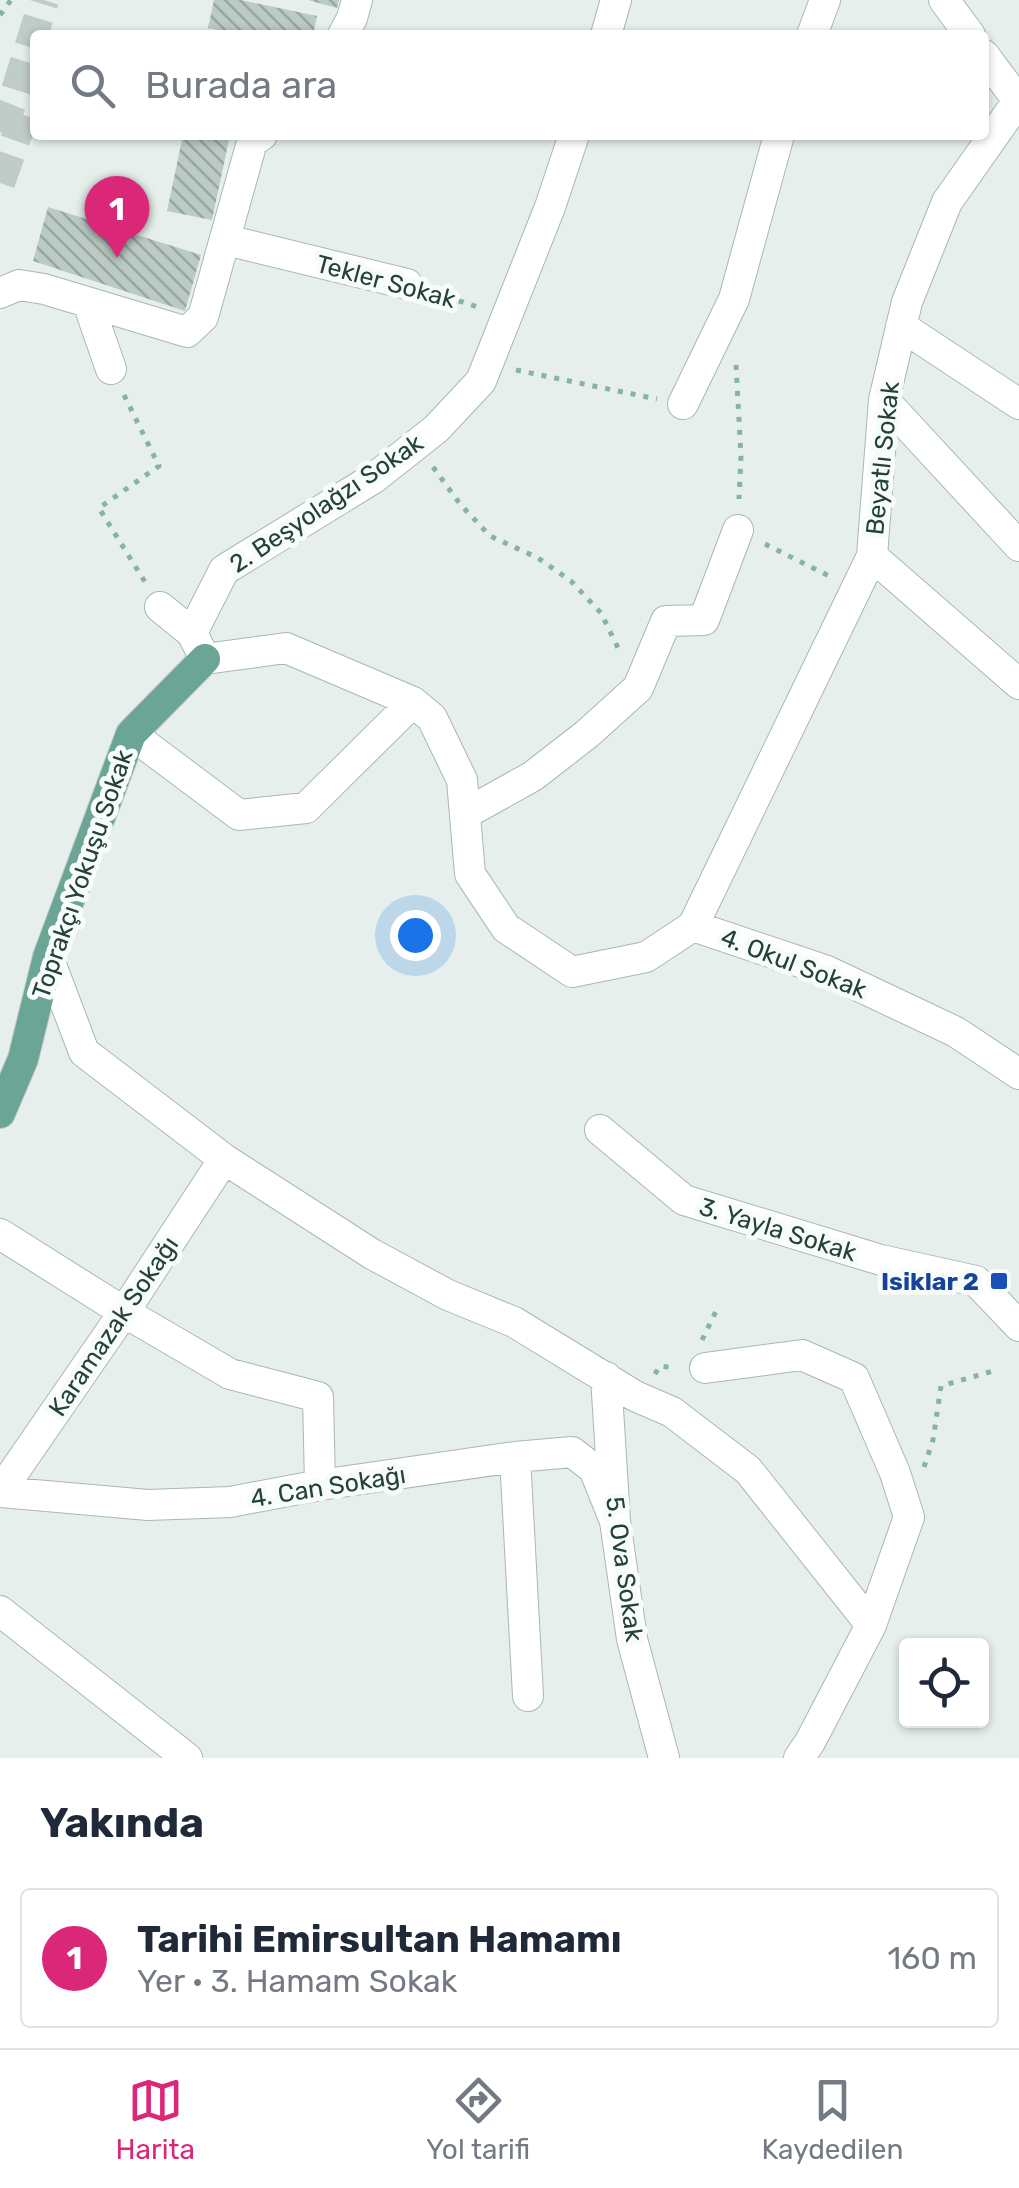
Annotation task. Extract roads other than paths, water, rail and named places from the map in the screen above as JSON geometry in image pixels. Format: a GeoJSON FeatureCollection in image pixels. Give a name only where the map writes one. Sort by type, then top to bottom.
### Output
{"type":"FeatureCollection","features":[{"type":"Feature","properties":{"kind":"main road","name":"Toprakçı Yokuşu Sokak"},"geometry":{"type":"LineString","coordinates":[[0,1113],[24,1059],[48,957],[131,734],[199,646]]}},
{"type":"Feature","properties":{"kind":"street"},"geometry":{"type":"LineString","coordinates":[[346,30],[357,0]]}},
{"type":"Feature","properties":{"kind":"street"},"geometry":{"type":"LineString","coordinates":[[607,30],[616,0]]}},
{"type":"Feature","properties":{"kind":"street"},"geometry":{"type":"LineString","coordinates":[[814,30],[825,0]]}},
{"type":"Feature","properties":{"kind":"street"},"geometry":{"type":"LineString","coordinates":[[944,0],[966,30]]}},
{"type":"Feature","properties":{"kind":"street"},"geometry":{"type":"LineString","coordinates":[[989,61],[1018,101]]}},
{"type":"Feature","properties":{"kind":"street","name":"Beyatlı Sokak"},"geometry":{"type":"LineString","coordinates":[[693,926],[872,556],[884,400],[906,302],[948,202],[1018,101]]}},
{"type":"Feature","properties":{"kind":"street"},"geometry":{"type":"LineString","coordinates":[[0,293],[18,285],[44,289],[187,332],[204,317],[255,140]]}},
{"type":"Feature","properties":{"kind":"street","name":"2. Beşyolağzı Sokak"},"geometry":{"type":"LineString","coordinates":[[199,646],[224,570],[374,478],[436,429],[481,381],[572,140]]}},
{"type":"Feature","properties":{"kind":"street"},"geometry":{"type":"LineString","coordinates":[[682,404],[734,299],[779,140]]}},
{"type":"Feature","properties":{"kind":"street","name":"Tekler Sokak"},"geometry":{"type":"LineString","coordinates":[[226,240],[407,284]]}},
{"type":"Feature","properties":{"kind":"street"},"geometry":{"type":"LineString","coordinates":[[88,303],[111,370]]}},
{"type":"Feature","properties":{"kind":"street"},"geometry":{"type":"LineString","coordinates":[[901,326],[1019,404]]}},
{"type":"Feature","properties":{"kind":"street"},"geometry":{"type":"LineString","coordinates":[[884,400],[1019,546]]}},
{"type":"Feature","properties":{"kind":"street"},"geometry":{"type":"LineString","coordinates":[[464,814],[533,776],[638,688],[666,621],[704,620],[738,530]]}},
{"type":"Feature","properties":{"kind":"street"},"geometry":{"type":"LineString","coordinates":[[872,556],[1019,684]]}},
{"type":"Feature","properties":{"kind":"street"},"geometry":{"type":"LineString","coordinates":[[160,606],[199,646]]}},
{"type":"Feature","properties":{"kind":"street","name":"4. Okul Sokak"},"geometry":{"type":"LineString","coordinates":[[199,646],[286,648],[413,702],[432,718],[462,780],[470,874],[506,928],[572,972],[646,957],[693,926],[827,971],[956,1032],[1019,1074]]}},
{"type":"Feature","properties":{"kind":"street"},"geometry":{"type":"LineString","coordinates":[[131,734],[239,815],[306,808],[413,702]]}},
{"type":"Feature","properties":{"kind":"street"},"geometry":{"type":"LineString","coordinates":[[48,957],[84,1052],[224,1160],[372,1254],[448,1295],[514,1322],[636,1396],[672,1412],[748,1470],[870,1625]]}},
{"type":"Feature","properties":{"kind":"street","name":"3. Yayla Sokak"},"geometry":{"type":"LineString","coordinates":[[600,1130],[684,1200],[882,1260],[976,1281],[1019,1326]]}},
{"type":"Feature","properties":{"kind":"street","name":"Karamazak Sokağı"},"geometry":{"type":"LineString","coordinates":[[0,1492],[224,1160]]}},
{"type":"Feature","properties":{"kind":"street"},"geometry":{"type":"LineString","coordinates":[[0,1234],[230,1374],[318,1398],[320,1485]]}},
{"type":"Feature","properties":{"kind":"street"},"geometry":{"type":"LineString","coordinates":[[705,1368],[802,1355],[854,1378],[895,1473],[909,1518],[870,1625],[799,1758]]}},
{"type":"Feature","properties":{"kind":"street","name":"5. Ova Sokak"},"geometry":{"type":"LineString","coordinates":[[606,1377],[616,1521],[632,1638],[664,1758]]}},
{"type":"Feature","properties":{"kind":"street","name":"4. Can Sokağı"},"geometry":{"type":"LineString","coordinates":[[0,1492],[148,1505],[230,1502],[320,1485],[572,1452],[594,1469],[616,1521]]}},
{"type":"Feature","properties":{"kind":"street"},"geometry":{"type":"LineString","coordinates":[[514,1457],[528,1696]]}},
{"type":"Feature","properties":{"kind":"street"},"geometry":{"type":"LineString","coordinates":[[0,1611],[187,1758]]}},
{"type":"Feature","properties":{"kind":"tunnel"},"geometry":{"type":"LineString","coordinates":[[35,30],[44,0]]}},
{"type":"Feature","properties":{"kind":"tunnel"},"geometry":{"type":"LineString","coordinates":[[0,132],[30,45]]}},
{"type":"Feature","properties":{"kind":"tunnel"},"geometry":{"type":"LineString","coordinates":[[0,183],[24,115]]}},
{"type":"Feature","properties":{"kind":"place","name":"Tarihi Emirsultan Hamamı"},"geometry":{"type":"Point","coordinates":[117,258]}},
{"type":"Feature","properties":{"kind":"place","name":"Isiklar 2"},"geometry":{"type":"Point","coordinates":[999,1281]}}]}
